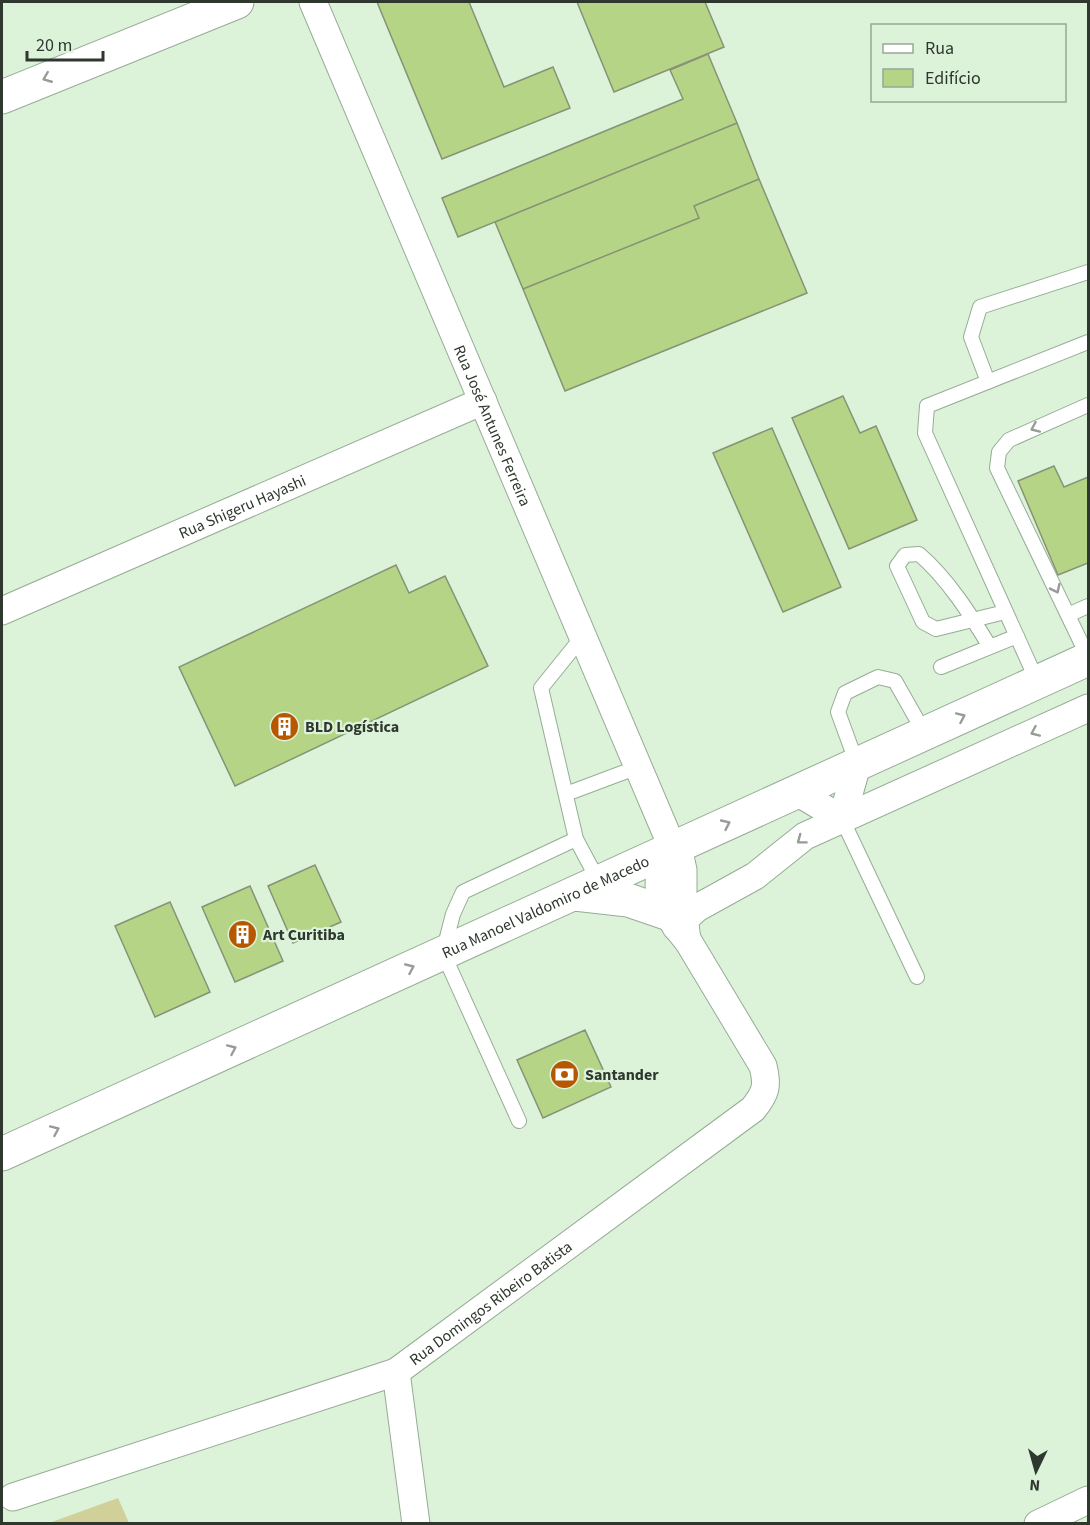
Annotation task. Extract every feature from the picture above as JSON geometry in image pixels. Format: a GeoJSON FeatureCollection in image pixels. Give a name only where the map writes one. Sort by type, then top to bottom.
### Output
{"type":"FeatureCollection","features":[{"type":"Feature","properties":{"kind":"main road"},"geometry":{"type":"LineString","coordinates":[[2,97],[237,2]]}},
{"type":"Feature","properties":{"kind":"main road","name":"Rua Manoel Valdomiro de Macedo"},"geometry":{"type":"LineString","coordinates":[[2,1154],[586,888],[678,859],[797,792],[1089,658]]}},
{"type":"Feature","properties":{"kind":"main road"},"geometry":{"type":"LineString","coordinates":[[586,888],[628,900],[678,925]]}},
{"type":"Feature","properties":{"kind":"street","name":"Rua José Antunes Ferreira"},"geometry":{"type":"LineString","coordinates":[[313,2],[678,859]]}},
{"type":"Feature","properties":{"kind":"street","name":"Rua Shigeru Hayashi"},"geometry":{"type":"LineString","coordinates":[[2,611],[483,401]]}},
{"type":"Feature","properties":{"kind":"street"},"geometry":{"type":"LineString","coordinates":[[678,925],[698,908],[755,876],[805,836],[1089,708]]}},
{"type":"Feature","properties":{"kind":"street"},"geometry":{"type":"LineString","coordinates":[[842,819],[857,765]]}},
{"type":"Feature","properties":{"kind":"street"},"geometry":{"type":"LineString","coordinates":[[797,792],[842,819]]}},
{"type":"Feature","properties":{"kind":"street"},"geometry":{"type":"LineString","coordinates":[[678,859],[700,887],[723,893]]}},
{"type":"Feature","properties":{"kind":"street","name":"Rua Domingos Ribeiro Batista"},"geometry":{"type":"LineString","coordinates":[[13,1497],[396,1372],[753,1109],[763,1097],[767,1082],[763,1066],[678,925],[662,903],[659,875],[663,862],[678,859]]}},
{"type":"Feature","properties":{"kind":"street"},"geometry":{"type":"LineString","coordinates":[[396,1372],[416,1524]]}},
{"type":"Feature","properties":{"kind":"street"},"geometry":{"type":"LineString","coordinates":[[1038,1524],[1089,1500]]}},
{"type":"Feature","properties":{"kind":"lane"},"geometry":{"type":"LineString","coordinates":[[988,382],[971,337],[980,307],[1089,272]]}},
{"type":"Feature","properties":{"kind":"lane"},"geometry":{"type":"LineString","coordinates":[[1038,683],[924,433],[927,406],[1089,342]]}},
{"type":"Feature","properties":{"kind":"lane"},"geometry":{"type":"LineString","coordinates":[[1089,405],[1009,440],[999,452],[997,468],[1089,658]]}},
{"type":"Feature","properties":{"kind":"lane"},"geometry":{"type":"LineString","coordinates":[[990,647],[974,619],[936,568],[919,554],[905,555],[897,566],[923,622],[936,629],[974,619],[1005,612]]}},
{"type":"Feature","properties":{"kind":"lane"},"geometry":{"type":"LineString","coordinates":[[1068,615],[1089,606]]}},
{"type":"Feature","properties":{"kind":"lane"},"geometry":{"type":"LineString","coordinates":[[582,636],[541,688],[586,888]]}},
{"type":"Feature","properties":{"kind":"lane"},"geometry":{"type":"LineString","coordinates":[[941,667],[1017,636]]}},
{"type":"Feature","properties":{"kind":"lane"},"geometry":{"type":"LineString","coordinates":[[857,765],[838,712],[845,693],[878,677],[895,681],[925,734]]}},
{"type":"Feature","properties":{"kind":"lane"},"geometry":{"type":"LineString","coordinates":[[566,794],[638,767]]}},
{"type":"Feature","properties":{"kind":"lane"},"geometry":{"type":"LineString","coordinates":[[842,819],[917,977]]}},
{"type":"Feature","properties":{"kind":"lane"},"geometry":{"type":"LineString","coordinates":[[519,1121],[443,953],[453,914],[463,892],[576,839]]}},
{"type":"Feature","properties":{"kind":"shaded area"},"geometry":{"type":"Polygon","coordinates":[[[118,1498],[129,1523],[49,1523],[118,1498]]]}},
{"type":"Feature","properties":{"kind":"building"},"geometry":{"type":"Polygon","coordinates":[[[377,2],[469,2],[504,87],[553,67],[570,108],[442,159],[377,2]]]}},
{"type":"Feature","properties":{"kind":"building"},"geometry":{"type":"Polygon","coordinates":[[[577,2],[705,2],[724,47],[614,92],[577,2]]]}},
{"type":"Feature","properties":{"kind":"building"},"geometry":{"type":"Polygon","coordinates":[[[708,54],[737,123],[458,237],[442,198],[683,99],[670,70],[708,54]]]}},
{"type":"Feature","properties":{"kind":"building"},"geometry":{"type":"Polygon","coordinates":[[[737,123],[759,179],[694,206],[699,218],[523,289],[495,222],[737,123]]]}},
{"type":"Feature","properties":{"kind":"building"},"geometry":{"type":"Polygon","coordinates":[[[759,179],[807,293],[565,391],[523,289],[699,218],[694,206],[759,179]]]}},
{"type":"Feature","properties":{"kind":"building"},"geometry":{"type":"Polygon","coordinates":[[[843,396],[860,433],[876,426],[917,520],[849,549],[792,418],[843,396]]]}},
{"type":"Feature","properties":{"kind":"building"},"geometry":{"type":"Polygon","coordinates":[[[772,428],[841,587],[783,612],[713,453],[772,428]]]}},
{"type":"Feature","properties":{"kind":"building"},"geometry":{"type":"Polygon","coordinates":[[[1054,466],[1064,487],[1088,477],[1088,563],[1058,575],[1018,481],[1054,466]]]}},
{"type":"Feature","properties":{"kind":"building","name":"BLD Logística"},"geometry":{"type":"Polygon","coordinates":[[[396,565],[409,593],[445,576],[488,666],[235,786],[179,667],[396,565]]]}},
{"type":"Feature","properties":{"kind":"building"},"geometry":{"type":"Polygon","coordinates":[[[315,865],[341,922],[293,943],[268,886],[315,865]]]}},
{"type":"Feature","properties":{"kind":"building","name":"Art Curitiba"},"geometry":{"type":"Polygon","coordinates":[[[250,886],[283,961],[235,982],[202,907],[250,886]]]}},
{"type":"Feature","properties":{"kind":"building"},"geometry":{"type":"Polygon","coordinates":[[[170,902],[210,992],[155,1017],[115,926],[170,902]]]}},
{"type":"Feature","properties":{"kind":"building","name":"Santander"},"geometry":{"type":"Polygon","coordinates":[[[585,1030],[611,1087],[543,1118],[517,1060],[585,1030]]]}},
{"type":"Feature","properties":{"kind":"place","name":"BLD Logística"},"geometry":{"type":"Point","coordinates":[284,726]}},
{"type":"Feature","properties":{"kind":"place","name":"Art Curitiba"},"geometry":{"type":"Point","coordinates":[242,934]}},
{"type":"Feature","properties":{"kind":"place","name":"Santander"},"geometry":{"type":"Point","coordinates":[564,1074]}}]}
